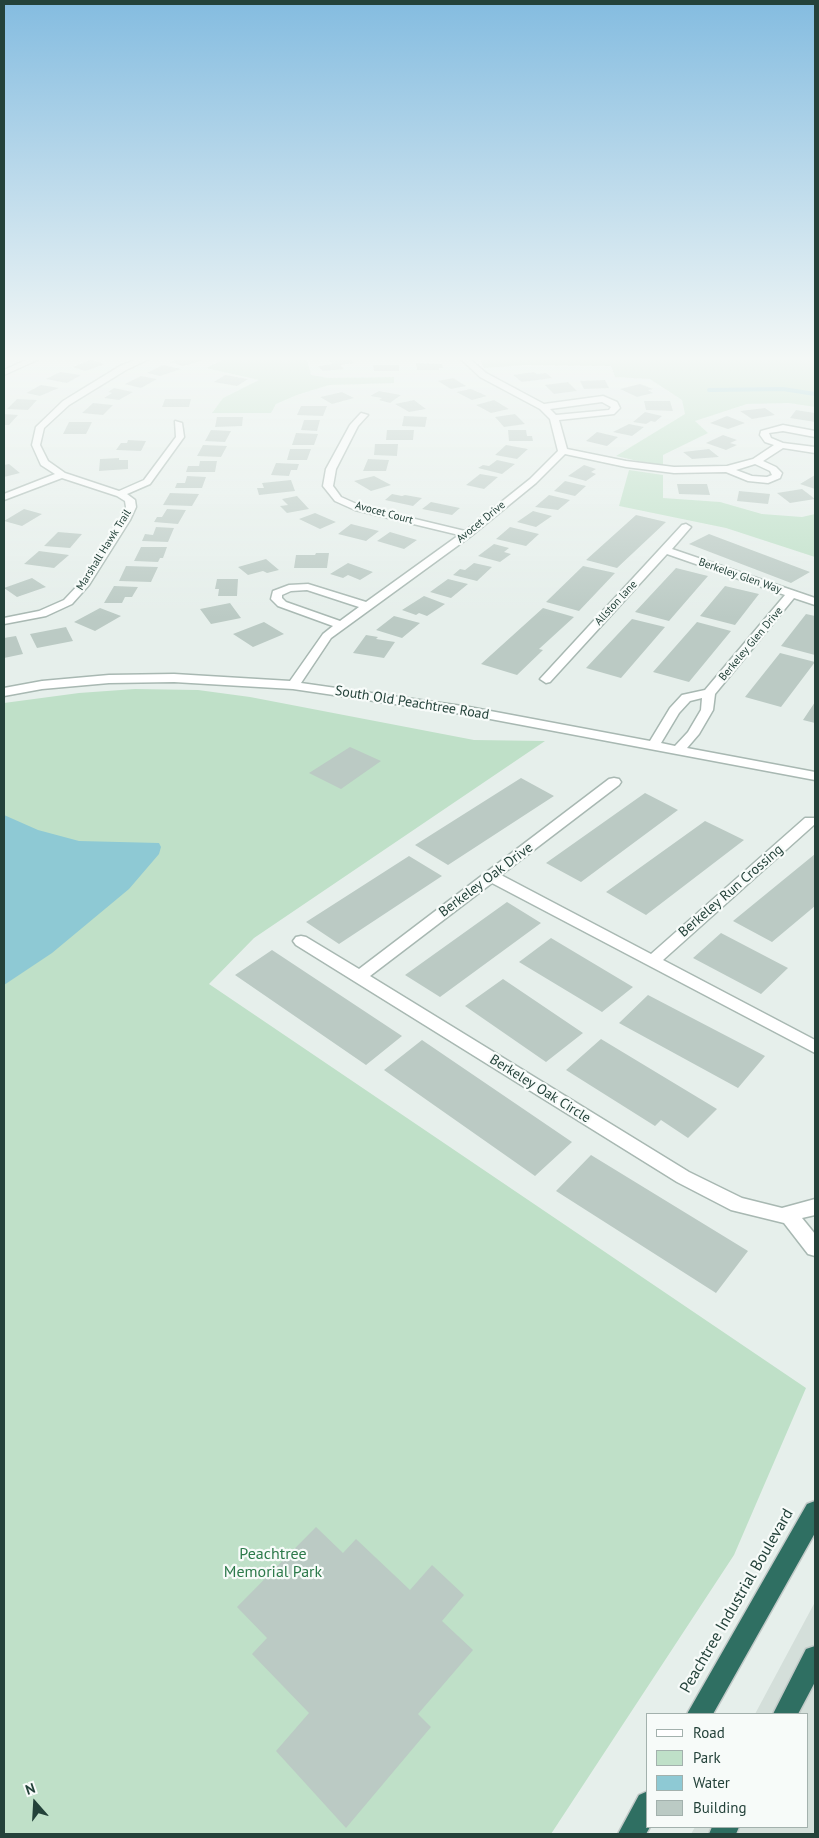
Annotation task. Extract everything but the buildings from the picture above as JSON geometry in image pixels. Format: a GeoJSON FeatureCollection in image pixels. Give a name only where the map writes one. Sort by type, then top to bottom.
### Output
{"type":"FeatureCollection","features":[{"type":"Feature","properties":{"kind":"highway","name":"Peachtree Industrial Boulevard"},"geometry":{"type":"LineString","coordinates":[[700,1713],[815,1512]]}},
{"type":"Feature","properties":{"kind":"highway"},"geometry":{"type":"LineString","coordinates":[[786,1713],[815,1658]]}},
{"type":"Feature","properties":{"kind":"highway"},"geometry":{"type":"LineString","coordinates":[[631,1834],[646,1808]]}},
{"type":"Feature","properties":{"kind":"street","name":"Marshall Hawk Trail"},"geometry":{"type":"LineString","coordinates":[[4,621],[29,618],[55,610],[76,594],[125,520],[131,507],[130,500],[120,494],[62,475],[44,463],[36,446]]}},
{"type":"Feature","properties":{"kind":"street"},"geometry":{"type":"LineString","coordinates":[[120,494],[147,482],[174,446]]}},
{"type":"Feature","properties":{"kind":"street","name":"Avocet Court"},"geometry":{"type":"LineString","coordinates":[[344,446],[332,469],[328,486],[338,499],[358,508],[467,534]]}},
{"type":"Feature","properties":{"kind":"street"},"geometry":{"type":"LineString","coordinates":[[562,446],[563,450],[626,464],[674,470],[728,469],[756,461],[780,446]]}},
{"type":"Feature","properties":{"kind":"street"},"geometry":{"type":"LineString","coordinates":[[786,446],[815,450]]}},
{"type":"Feature","properties":{"kind":"street","name":"Avocet Drive"},"geometry":{"type":"LineString","coordinates":[[293,685],[327,636],[467,534],[533,481],[551,465],[563,450]]}},
{"type":"Feature","properties":{"kind":"street"},"geometry":{"type":"LineString","coordinates":[[728,469],[751,479],[768,480],[777,476],[773,469],[756,461]]}},
{"type":"Feature","properties":{"kind":"street"},"geometry":{"type":"LineString","coordinates":[[4,497],[62,475]]}},
{"type":"Feature","properties":{"kind":"street","name":"Allston lane"},"geometry":{"type":"LineString","coordinates":[[546,679],[686,527]]}},
{"type":"Feature","properties":{"kind":"street","name":"Berkeley Glen Way"},"geometry":{"type":"LineString","coordinates":[[665,550],[815,602]]}},
{"type":"Feature","properties":{"kind":"street"},"geometry":{"type":"LineString","coordinates":[[341,625],[282,604],[276,599],[277,594],[289,588],[308,587],[366,606]]}},
{"type":"Feature","properties":{"kind":"street","name":"Berkeley Glen Drive"},"geometry":{"type":"LineString","coordinates":[[679,749],[693,734],[705,714],[709,693],[792,594]]}},
{"type":"Feature","properties":{"kind":"street","name":"South Old Peachtree Road"},"geometry":{"type":"LineString","coordinates":[[4,692],[42,685],[109,679],[174,678],[293,685],[469,711],[654,744],[815,776]]}},
{"type":"Feature","properties":{"kind":"street","name":"Berkeley Glen Drive"},"geometry":{"type":"LineString","coordinates":[[678,706],[686,698],[709,693]]}},
{"type":"Feature","properties":{"kind":"street"},"geometry":{"type":"LineString","coordinates":[[654,744],[678,706],[705,714]]}},
{"type":"Feature","properties":{"kind":"street","name":"Berkeley Oak Drive"},"geometry":{"type":"LineString","coordinates":[[359,977],[614,782]]}},
{"type":"Feature","properties":{"kind":"street","name":"Berkeley Run Crossing"},"geometry":{"type":"LineString","coordinates":[[652,960],[810,821]]}},
{"type":"Feature","properties":{"kind":"street"},"geometry":{"type":"LineString","coordinates":[[491,876],[815,1047]]}},
{"type":"Feature","properties":{"kind":"street","name":"Berkeley Oak Circle"},"geometry":{"type":"LineString","coordinates":[[301,941],[683,1177],[738,1205],[782,1216],[813,1211]]}},
{"type":"Feature","properties":{"kind":"street"},"geometry":{"type":"LineString","coordinates":[[788,1214],[815,1248]]}},
{"type":"Feature","properties":{"kind":"shaded area"},"geometry":{"type":"Polygon","coordinates":[[[815,1602],[815,1834],[691,1834],[694,1828],[809,1828],[809,1713],[756,1713],[815,1602]]]}},
{"type":"Feature","properties":{"kind":"green space"},"geometry":{"type":"Polygon","coordinates":[[[633,446],[682,446],[663,455],[663,465],[616,456],[633,446]]]}},
{"type":"Feature","properties":{"kind":"green space"},"geometry":{"type":"Polygon","coordinates":[[[629,470],[663,475],[663,498],[720,502],[762,514],[802,517],[815,514],[815,557],[726,528],[619,506],[629,470]]]}},
{"type":"Feature","properties":{"kind":"green space","name":"Peachtree Memorial Park"},"geometry":{"type":"Polygon","coordinates":[[[135,689],[198,690],[250,697],[474,740],[545,741],[254,938],[209,984],[806,1388],[734,1555],[551,1834],[4,1834],[4,703],[79,693],[135,689]]]}},
{"type":"Feature","properties":{"kind":"water"},"geometry":{"type":"Polygon","coordinates":[[[4,815],[38,830],[79,841],[159,843],[161,847],[159,854],[129,889],[52,953],[4,985],[4,815]]]}}]}
